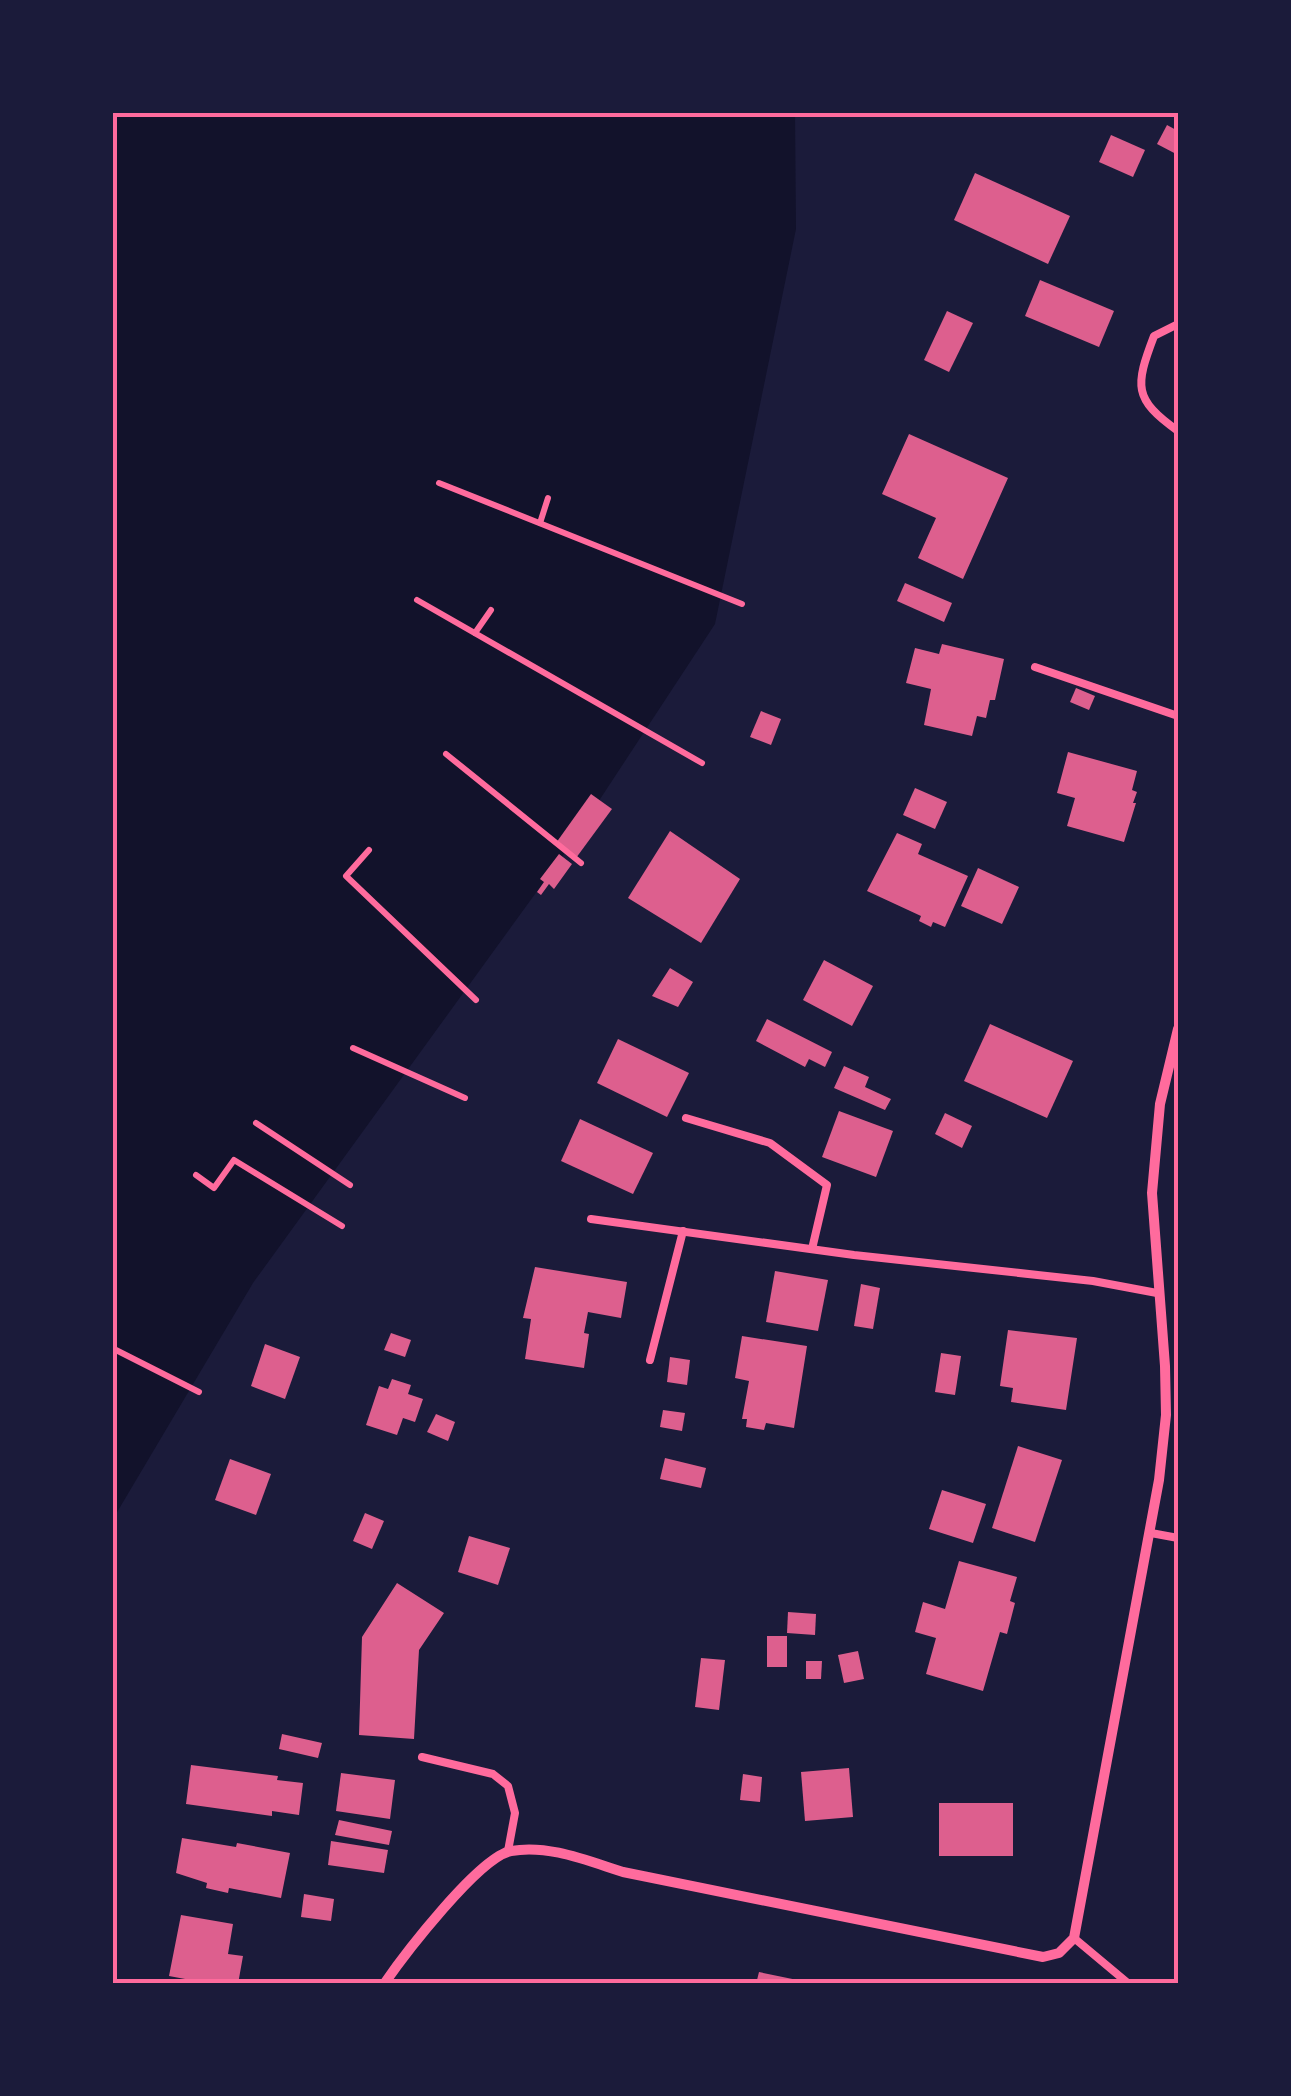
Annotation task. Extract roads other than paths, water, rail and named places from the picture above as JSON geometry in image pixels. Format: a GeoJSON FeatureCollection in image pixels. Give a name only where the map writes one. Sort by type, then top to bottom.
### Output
{"type":"FeatureCollection","features":[{"type":"Feature","properties":{"kind":"street"},"geometry":{"type":"LineString","coordinates":[[384,1984],[485,1865],[508,1851],[564,1854],[624,1872],[1043,1957],[1059,1953],[1074,1938],[1151,1534],[1165,1426],[1165,1366],[1152,1193],[1160,1104],[1178,1029]]}},
{"type":"Feature","properties":{"kind":"lane"},"geometry":{"type":"LineString","coordinates":[[1178,324],[1154,336],[1142,367],[1142,391],[1150,411],[1178,431]]}},
{"type":"Feature","properties":{"kind":"lane"},"geometry":{"type":"LineString","coordinates":[[1035,667],[1178,716]]}},
{"type":"Feature","properties":{"kind":"lane"},"geometry":{"type":"LineString","coordinates":[[686,1118],[770,1143],[827,1184],[812,1249]]}},
{"type":"Feature","properties":{"kind":"lane"},"geometry":{"type":"LineString","coordinates":[[591,1219],[1157,1292]]}},
{"type":"Feature","properties":{"kind":"lane"},"geometry":{"type":"LineString","coordinates":[[650,1360],[683,1231]]}},
{"type":"Feature","properties":{"kind":"lane"},"geometry":{"type":"LineString","coordinates":[[1165,1426],[1178,1429]]}},
{"type":"Feature","properties":{"kind":"lane"},"geometry":{"type":"LineString","coordinates":[[1151,1534],[1178,1538]]}},
{"type":"Feature","properties":{"kind":"lane"},"geometry":{"type":"LineString","coordinates":[[422,1757],[493,1774],[508,1786],[515,1814],[508,1851]]}},
{"type":"Feature","properties":{"kind":"lane"},"geometry":{"type":"LineString","coordinates":[[1074,1938],[1129,1984]]}}]}
